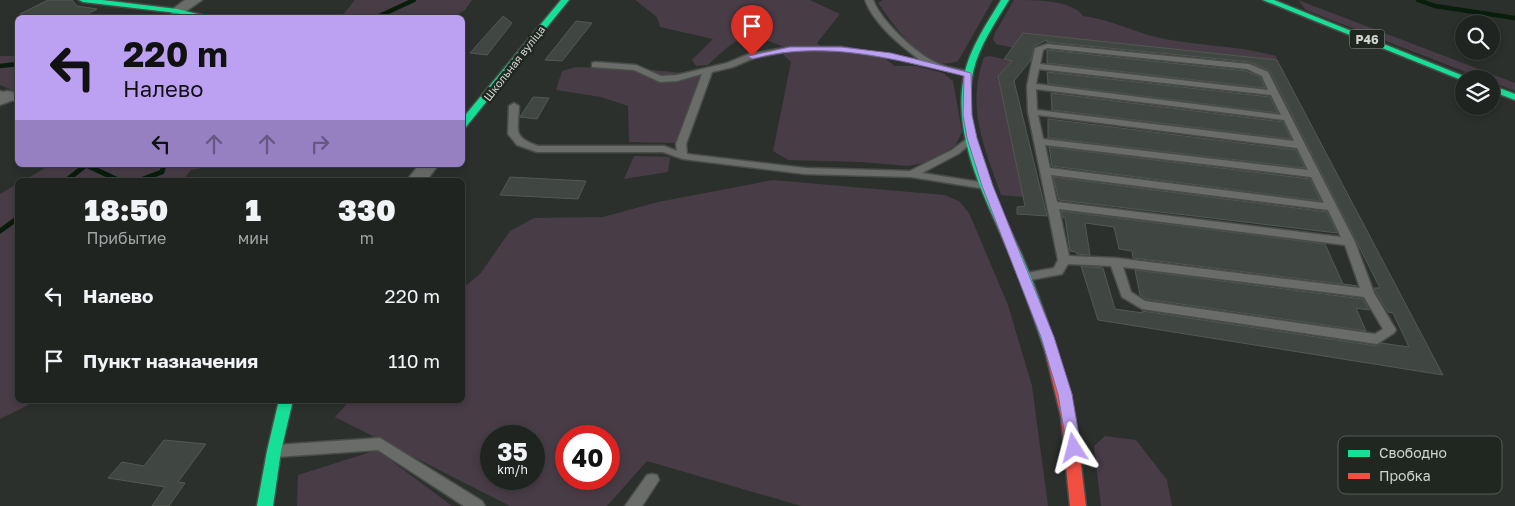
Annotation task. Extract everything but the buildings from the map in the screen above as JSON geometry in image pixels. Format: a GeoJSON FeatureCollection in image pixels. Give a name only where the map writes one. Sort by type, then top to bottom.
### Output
{"type":"FeatureCollection","features":[{"type":"Feature","properties":{"kind":"street"},"geometry":{"type":"LineString","coordinates":[[83,0],[178,11],[196,15]]}},
{"type":"Feature","properties":{"kind":"street"},"geometry":{"type":"LineString","coordinates":[[178,11],[195,0]]}},
{"type":"Feature","properties":{"kind":"street","name":"Школьная вуліца"},"geometry":{"type":"LineString","coordinates":[[465,122],[565,0]]}},
{"type":"Feature","properties":{"kind":"street"},"geometry":{"type":"LineString","coordinates":[[1005,0],[973,59],[968,74],[967,115],[972,138],[988,186],[1048,337],[1065,394],[1077,467],[1078,506]]}},
{"type":"Feature","properties":{"kind":"street","name":"Р46"},"geometry":{"type":"LineString","coordinates":[[1266,0],[1455,74]]}},
{"type":"Feature","properties":{"kind":"street"},"geometry":{"type":"LineString","coordinates":[[1500,92],[1515,98]]}},
{"type":"Feature","properties":{"kind":"street"},"geometry":{"type":"LineString","coordinates":[[419,178],[427,167]]}},
{"type":"Feature","properties":{"kind":"street"},"geometry":{"type":"LineString","coordinates":[[265,506],[274,451],[285,403]]}},
{"type":"Feature","properties":{"kind":"lane"},"geometry":{"type":"LineString","coordinates":[[868,0],[883,20],[914,52],[933,65]]}},
{"type":"Feature","properties":{"kind":"lane"},"geometry":{"type":"LineString","coordinates":[[1025,277],[1058,271],[1064,260],[1033,112],[1031,86],[1037,66],[1039,48],[1047,46],[1249,67],[1265,74],[1349,242],[1368,293],[1390,330],[1377,339],[1142,305],[1126,294],[1116,262]]}},
{"type":"Feature","properties":{"kind":"lane"},"geometry":{"type":"LineString","coordinates":[[595,64],[636,68],[660,79],[677,78],[730,66],[752,56],[790,49],[841,50],[891,56],[968,74]]}},
{"type":"Feature","properties":{"kind":"lane"},"geometry":{"type":"LineString","coordinates":[[1037,66],[1274,93]]}},
{"type":"Feature","properties":{"kind":"lane"},"geometry":{"type":"LineString","coordinates":[[683,156],[681,144],[708,70]]}},
{"type":"Feature","properties":{"kind":"lane"},"geometry":{"type":"LineString","coordinates":[[1031,86],[1286,118]]}},
{"type":"Feature","properties":{"kind":"lane"},"geometry":{"type":"LineString","coordinates":[[514,106],[513,134],[520,143],[537,149],[664,149],[683,156],[805,171],[911,174],[988,186]]}},
{"type":"Feature","properties":{"kind":"lane"},"geometry":{"type":"LineString","coordinates":[[1033,112],[1299,145]]}},
{"type":"Feature","properties":{"kind":"lane"},"geometry":{"type":"LineString","coordinates":[[911,174],[955,152],[972,138]]}},
{"type":"Feature","properties":{"kind":"lane"},"geometry":{"type":"LineString","coordinates":[[1038,141],[1314,174]]}},
{"type":"Feature","properties":{"kind":"lane"},"geometry":{"type":"LineString","coordinates":[[1046,171],[1330,207]]}},
{"type":"Feature","properties":{"kind":"lane"},"geometry":{"type":"LineString","coordinates":[[1054,205],[1349,242]]}},
{"type":"Feature","properties":{"kind":"lane"},"geometry":{"type":"LineString","coordinates":[[1064,260],[1116,262],[1368,293]]}},
{"type":"Feature","properties":{"kind":"lane"},"geometry":{"type":"LineString","coordinates":[[274,451],[380,444],[477,506]]}},
{"type":"Feature","properties":{"kind":"lane"},"geometry":{"type":"LineString","coordinates":[[633,506],[652,480]]}},
{"type":"Feature","properties":{"kind":"shaded area"},"geometry":{"type":"Polygon","coordinates":[[[355,0],[472,0],[465,10],[456,15],[343,15],[355,0]]]}},
{"type":"Feature","properties":{"kind":"shaded area"},"geometry":{"type":"Polygon","coordinates":[[[635,0],[810,0],[840,14],[817,43],[827,51],[883,57],[895,66],[916,66],[943,73],[953,81],[962,132],[955,146],[927,162],[908,166],[861,162],[788,160],[773,151],[791,62],[783,54],[784,47],[759,39],[742,39],[727,48],[708,65],[696,66],[692,60],[713,39],[660,27],[657,17],[635,0]]]}},
{"type":"Feature","properties":{"kind":"shaded area"},"geometry":{"type":"Polygon","coordinates":[[[883,0],[993,0],[958,61],[946,63],[934,61],[912,46],[878,3],[883,0]]]}},
{"type":"Feature","properties":{"kind":"shaded area"},"geometry":{"type":"Polygon","coordinates":[[[1014,0],[1062,4],[1078,11],[1083,16],[1104,20],[1155,37],[1262,53],[1276,56],[1277,60],[1023,33],[1014,48],[996,44],[993,39],[995,33],[1014,0]]]}},
{"type":"Feature","properties":{"kind":"shaded area"},"geometry":{"type":"Polygon","coordinates":[[[1298,0],[1481,70],[1461,70],[1306,10],[1298,0]]]}},
{"type":"Feature","properties":{"kind":"shaded area"},"geometry":{"type":"Polygon","coordinates":[[[0,56],[15,56],[15,91],[0,85],[0,56]]]}},
{"type":"Feature","properties":{"kind":"shaded area"},"geometry":{"type":"Polygon","coordinates":[[[990,56],[1012,61],[998,76],[1023,197],[1001,195],[979,127],[977,94],[979,76],[984,57],[990,56]]]}},
{"type":"Feature","properties":{"kind":"shaded area"},"geometry":{"type":"Polygon","coordinates":[[[576,67],[652,70],[703,75],[677,143],[629,142],[628,106],[601,97],[556,90],[562,71],[576,67]]]}},
{"type":"Feature","properties":{"kind":"shaded area"},"geometry":{"type":"Polygon","coordinates":[[[1500,77],[1515,83],[1515,91],[1500,85],[1500,77]]]}},
{"type":"Feature","properties":{"kind":"shaded area"},"geometry":{"type":"Polygon","coordinates":[[[634,156],[670,157],[668,172],[624,179],[634,156]]]}},
{"type":"Feature","properties":{"kind":"shaded area"},"geometry":{"type":"Polygon","coordinates":[[[47,167],[207,167],[191,170],[185,178],[28,178],[47,167]]]}},
{"type":"Feature","properties":{"kind":"shaded area"},"geometry":{"type":"Polygon","coordinates":[[[773,180],[944,195],[959,201],[969,213],[1008,305],[1032,386],[1048,506],[801,506],[647,461],[607,506],[510,506],[335,417],[347,403],[465,403],[465,286],[480,274],[510,231],[534,218],[603,217],[658,202],[773,180]]]}},
{"type":"Feature","properties":{"kind":"shaded area"},"geometry":{"type":"Polygon","coordinates":[[[15,185],[15,403],[32,403],[0,419],[0,194],[15,185]]]}},
{"type":"Feature","properties":{"kind":"shaded area"},"geometry":{"type":"Polygon","coordinates":[[[1105,436],[1136,440],[1167,480],[1172,506],[1101,506],[1094,446],[1105,436]]]}},
{"type":"Feature","properties":{"kind":"shaded area"},"geometry":{"type":"Polygon","coordinates":[[[377,450],[452,506],[297,506],[298,475],[377,450]]]}},
{"type":"Feature","properties":{"kind":"waterway"},"geometry":{"type":"LineString","coordinates":[[382,15],[414,0]]}},
{"type":"Feature","properties":{"kind":"waterway"},"geometry":{"type":"LineString","coordinates":[[1418,0],[1435,6],[1515,18]]}},
{"type":"Feature","properties":{"kind":"waterway"},"geometry":{"type":"LineString","coordinates":[[0,66],[15,64]]}},
{"type":"Feature","properties":{"kind":"waterway"},"geometry":{"type":"LineString","coordinates":[[70,178],[83,167]]}},
{"type":"Feature","properties":{"kind":"waterway"},"geometry":{"type":"LineString","coordinates":[[90,167],[114,178]]}},
{"type":"Feature","properties":{"kind":"waterway"},"geometry":{"type":"LineString","coordinates":[[146,178],[162,172],[163,167]]}},
{"type":"Feature","properties":{"kind":"waterway"},"geometry":{"type":"LineString","coordinates":[[0,231],[15,220]]}},
{"type":"Feature","properties":{"kind":"traffic: fast"},"geometry":{"type":"LineString","coordinates":[[83,0],[196,15]]}},
{"type":"Feature","properties":{"kind":"traffic: fast"},"geometry":{"type":"LineString","coordinates":[[465,122],[565,0]]}},
{"type":"Feature","properties":{"kind":"traffic: fast"},"geometry":{"type":"LineString","coordinates":[[1005,0],[982,40],[969,71],[966,104],[968,126],[980,171],[1026,279],[1051,351]]}},
{"type":"Feature","properties":{"kind":"traffic: fast"},"geometry":{"type":"LineString","coordinates":[[1267,0],[1455,74]]}},
{"type":"Feature","properties":{"kind":"traffic: fast"},"geometry":{"type":"LineString","coordinates":[[1500,91],[1515,97]]}},
{"type":"Feature","properties":{"kind":"traffic: fast"},"geometry":{"type":"LineString","coordinates":[[265,506],[274,451],[285,403]]}},
{"type":"Feature","properties":{"kind":"traffic: jam"},"geometry":{"type":"LineString","coordinates":[[1051,351],[1068,417],[1078,506]]}},
{"type":"Feature","properties":{"kind":"route"},"geometry":{"type":"LineString","coordinates":[[752,56],[790,49],[841,50],[891,56],[968,74],[966,92],[967,115],[972,138],[988,186],[1048,337],[1065,394],[1074,448]]}}]}
